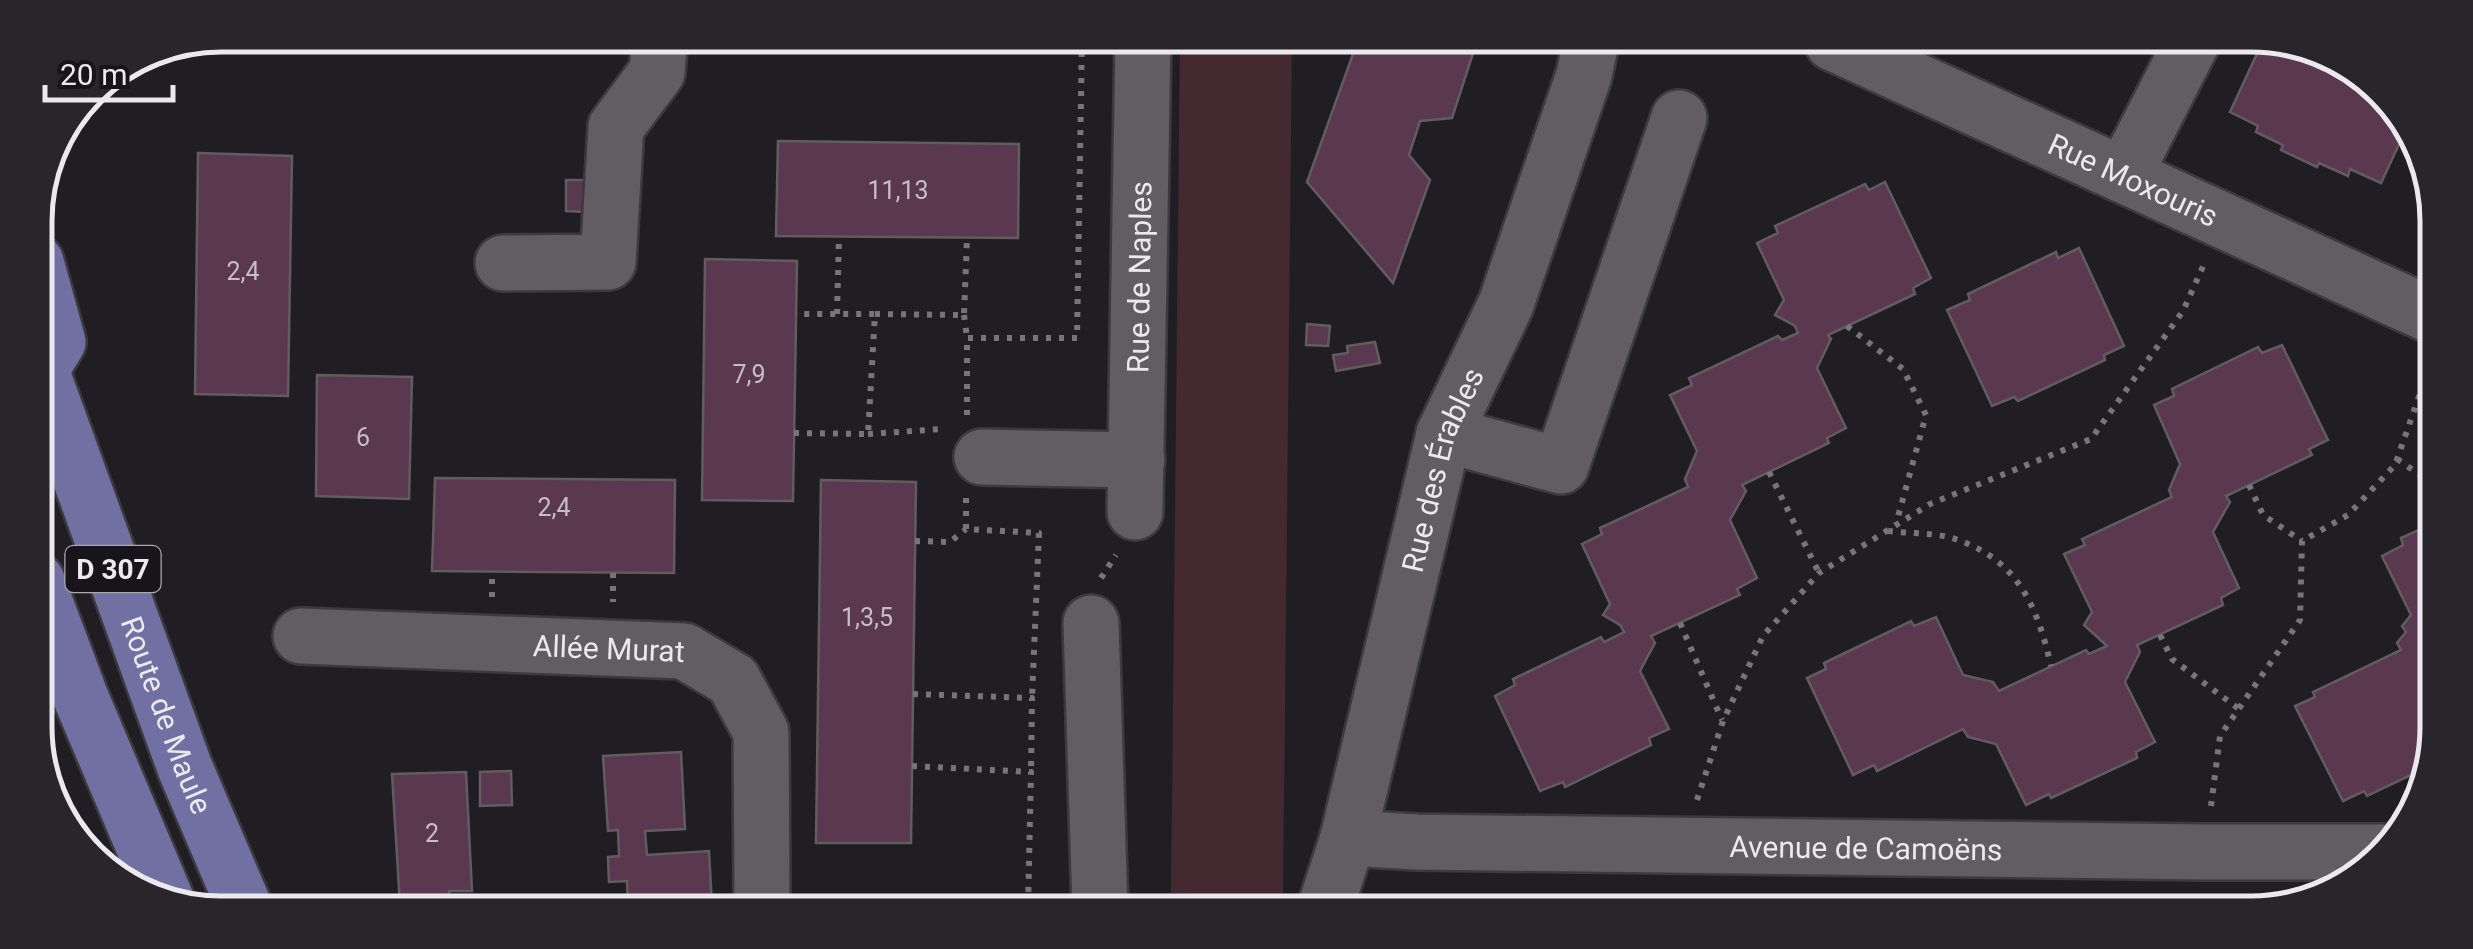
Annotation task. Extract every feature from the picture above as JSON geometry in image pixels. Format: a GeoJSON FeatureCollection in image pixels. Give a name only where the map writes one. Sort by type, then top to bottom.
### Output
{"type":"FeatureCollection","features":[{"type":"Feature","properties":{"kind":"main road"},"geometry":{"type":"LineString","coordinates":[[53,323],[58,342],[53,348]]}},
{"type":"Feature","properties":{"kind":"main road","name":"Route de Maule"},"geometry":{"type":"LineString","coordinates":[[53,401],[186,768],[240,896]]}},
{"type":"Feature","properties":{"kind":"main road","name":"D 307"},"geometry":{"type":"LineString","coordinates":[[52,620],[160,885]]}},
{"type":"Feature","properties":{"kind":"main road"},"geometry":{"type":"LineString","coordinates":[[186,768],[252,864],[269,896]]}},
{"type":"Feature","properties":{"kind":"street"},"geometry":{"type":"LineString","coordinates":[[503,263],[608,262],[616,127],[658,72],[659,52]]}},
{"type":"Feature","properties":{"kind":"street","name":"Rue de Naples"},"geometry":{"type":"LineString","coordinates":[[1136,486],[1143,52]]}},
{"type":"Feature","properties":{"kind":"street","name":"Rue des Érables"},"geometry":{"type":"LineString","coordinates":[[1329,896],[1348,838],[1444,434],[1506,304],[1589,52]]}},
{"type":"Feature","properties":{"kind":"street","name":"Rue Moxouris"},"geometry":{"type":"LineString","coordinates":[[1853,52],[2420,310]]}},
{"type":"Feature","properties":{"kind":"street"},"geometry":{"type":"LineString","coordinates":[[2124,175],[2187,52]]}},
{"type":"Feature","properties":{"kind":"street"},"geometry":{"type":"LineString","coordinates":[[1444,434],[1561,466],[1679,118]]}},
{"type":"Feature","properties":{"kind":"street"},"geometry":{"type":"LineString","coordinates":[[965,452],[1136,486]]}},
{"type":"Feature","properties":{"kind":"street"},"geometry":{"type":"LineString","coordinates":[[1091,623],[1100,896]]}},
{"type":"Feature","properties":{"kind":"street","name":"Allée Murat"},"geometry":{"type":"LineString","coordinates":[[301,636],[684,651],[733,680],[761,732],[762,896]]}},
{"type":"Feature","properties":{"kind":"street","name":"Avenue de Camoëns"},"geometry":{"type":"LineString","coordinates":[[1348,838],[1416,842],[2365,852]]}},
{"type":"Feature","properties":{"kind":"path"},"geometry":{"type":"LineString","coordinates":[[967,338],[1078,338],[1082,52]]}},
{"type":"Feature","properties":{"kind":"path"},"geometry":{"type":"LineString","coordinates":[[1682,844],[1723,721],[1763,636],[1818,573],[1930,504],[2091,439],[2184,311],[2224,218]]}},
{"type":"Feature","properties":{"kind":"path"},"geometry":{"type":"LineString","coordinates":[[837,314],[838,236]]}},
{"type":"Feature","properties":{"kind":"path"},"geometry":{"type":"LineString","coordinates":[[966,529],[967,238]]}},
{"type":"Feature","properties":{"kind":"path"},"geometry":{"type":"LineString","coordinates":[[796,314],[964,315]]}},
{"type":"Feature","properties":{"kind":"path"},"geometry":{"type":"LineString","coordinates":[[868,434],[875,314]]}},
{"type":"Feature","properties":{"kind":"path"},"geometry":{"type":"LineString","coordinates":[[1847,326],[1904,369],[1926,416],[1896,526]]}},
{"type":"Feature","properties":{"kind":"path"},"geometry":{"type":"LineString","coordinates":[[2302,540],[2348,515],[2395,465],[2420,391]]}},
{"type":"Feature","properties":{"kind":"path"},"geometry":{"type":"LineString","coordinates":[[794,432],[868,434],[965,452]]}},
{"type":"Feature","properties":{"kind":"path"},"geometry":{"type":"LineString","coordinates":[[2397,458],[2420,474]]}},
{"type":"Feature","properties":{"kind":"path"},"geometry":{"type":"LineString","coordinates":[[1769,472],[1818,573]]}},
{"type":"Feature","properties":{"kind":"path"},"geometry":{"type":"LineString","coordinates":[[2249,485],[2263,515],[2302,540]]}},
{"type":"Feature","properties":{"kind":"path"},"geometry":{"type":"LineString","coordinates":[[1091,623],[1098,584],[1120,549],[1136,486]]}},
{"type":"Feature","properties":{"kind":"path"},"geometry":{"type":"LineString","coordinates":[[915,540],[950,542],[966,529],[1038,533],[1028,896]]}},
{"type":"Feature","properties":{"kind":"path"},"geometry":{"type":"LineString","coordinates":[[1886,531],[1955,538],[1988,554],[2019,582],[2040,621],[2050,666]]}},
{"type":"Feature","properties":{"kind":"path"},"geometry":{"type":"LineString","coordinates":[[2205,852],[2220,736],[2300,620],[2302,540]]}},
{"type":"Feature","properties":{"kind":"path"},"geometry":{"type":"LineString","coordinates":[[1680,623],[1723,721]]}},
{"type":"Feature","properties":{"kind":"path"},"geometry":{"type":"LineString","coordinates":[[2160,635],[2172,659],[2238,709]]}},
{"type":"Feature","properties":{"kind":"path"},"geometry":{"type":"LineString","coordinates":[[914,694],[1032,698]]}},
{"type":"Feature","properties":{"kind":"path"},"geometry":{"type":"LineString","coordinates":[[912,766],[1031,772]]}},
{"type":"Feature","properties":{"kind":"shaded area"},"geometry":{"type":"Polygon","coordinates":[[[1180,52],[1292,52],[1283,896],[1171,893],[1180,52]]]}},
{"type":"Feature","properties":{"kind":"building"},"geometry":{"type":"Polygon","coordinates":[[[1354,52],[1473,52],[1452,118],[1420,121],[1409,155],[1430,180],[1393,283],[1307,182],[1354,52]]]}},
{"type":"Feature","properties":{"kind":"building"},"geometry":{"type":"Polygon","coordinates":[[[2258,53],[2274,54],[2306,61],[2345,81],[2371,102],[2400,142],[2381,183],[2350,169],[2348,176],[2319,163],[2317,167],[2281,150],[2283,145],[2256,132],[2258,126],[2230,112],[2258,53]]]}},
{"type":"Feature","properties":{"kind":"building"},"geometry":{"type":"Polygon","coordinates":[[[778,141],[1019,144],[1018,238],[776,236],[778,141]]]}},
{"type":"Feature","properties":{"kind":"building"},"geometry":{"type":"Polygon","coordinates":[[[198,153],[292,156],[288,396],[195,394],[198,153]]]}},
{"type":"Feature","properties":{"kind":"building"},"geometry":{"type":"Polygon","coordinates":[[[566,180],[586,180],[585,212],[566,211],[566,180]]]}},
{"type":"Feature","properties":{"kind":"building"},"geometry":{"type":"Polygon","coordinates":[[[1885,182],[1931,278],[1913,288],[1915,294],[1828,335],[1831,339],[1817,368],[1846,428],[1827,438],[1829,443],[1742,485],[1746,491],[1730,520],[1757,578],[1737,589],[1740,595],[1651,636],[1655,643],[1640,671],[1669,729],[1649,738],[1651,745],[1565,787],[1563,782],[1540,791],[1495,696],[1515,685],[1513,679],[1601,637],[1604,642],[1624,632],[1603,615],[1610,604],[1582,544],[1602,534],[1600,528],[1688,487],[1685,479],[1697,451],[1670,395],[1692,385],[1689,378],[1778,336],[1782,340],[1798,333],[1795,326],[1775,315],[1784,300],[1757,243],[1778,233],[1775,226],[1865,184],[1869,190],[1885,182]]]}},
{"type":"Feature","properties":{"kind":"building"},"geometry":{"type":"Polygon","coordinates":[[[2079,248],[2124,346],[2104,355],[2105,360],[2018,401],[2014,397],[1992,406],[1947,310],[1970,300],[1968,294],[2056,252],[2058,258],[2079,248]]]}},
{"type":"Feature","properties":{"kind":"building"},"geometry":{"type":"Polygon","coordinates":[[[705,259],[797,261],[793,501],[702,500],[705,259]]]}},
{"type":"Feature","properties":{"kind":"building"},"geometry":{"type":"Polygon","coordinates":[[[1307,324],[1330,326],[1328,346],[1306,345],[1307,324]]]}},
{"type":"Feature","properties":{"kind":"building"},"geometry":{"type":"Polygon","coordinates":[[[1375,342],[1380,363],[1336,371],[1333,355],[1348,353],[1347,346],[1375,342]]]}},
{"type":"Feature","properties":{"kind":"building"},"geometry":{"type":"Polygon","coordinates":[[[2282,345],[2328,440],[2309,449],[2312,455],[2226,496],[2230,502],[2213,532],[2239,588],[2221,598],[2223,605],[2137,645],[2140,652],[2125,682],[2155,742],[2136,752],[2137,758],[2051,798],[2049,794],[2026,805],[1996,744],[1968,737],[1963,729],[1877,771],[1874,765],[1853,775],[1807,678],[1826,669],[1824,663],[1911,621],[1914,626],[1936,617],[1963,675],[1993,682],[1999,691],[2086,650],[2089,654],[2107,646],[2084,625],[2092,612],[2064,554],[2085,545],[2082,539],[2172,497],[2169,490],[2180,464],[2154,405],[2174,396],[2172,389],[2258,347],[2262,353],[2282,345]]]}},
{"type":"Feature","properties":{"kind":"building"},"geometry":{"type":"Polygon","coordinates":[[[317,375],[412,377],[409,499],[316,496],[317,375]]]}},
{"type":"Feature","properties":{"kind":"building"},"geometry":{"type":"Polygon","coordinates":[[[435,478],[675,480],[674,573],[432,571],[435,478]]]}},
{"type":"Feature","properties":{"kind":"building"},"geometry":{"type":"Polygon","coordinates":[[[821,480],[916,482],[911,843],[816,843],[821,480]]]}},
{"type":"Feature","properties":{"kind":"building"},"geometry":{"type":"Polygon","coordinates":[[[2420,529],[2420,728],[2414,774],[2367,796],[2364,791],[2343,801],[2295,706],[2315,697],[2313,692],[2401,650],[2397,643],[2406,632],[2402,626],[2411,615],[2382,556],[2403,545],[2401,538],[2420,529]]]}},
{"type":"Feature","properties":{"kind":"building"},"geometry":{"type":"Polygon","coordinates":[[[681,752],[685,829],[645,831],[647,855],[709,851],[711,896],[628,896],[627,881],[609,882],[608,857],[619,856],[618,830],[608,831],[603,756],[681,752]]]}},
{"type":"Feature","properties":{"kind":"building"},"geometry":{"type":"Polygon","coordinates":[[[511,771],[512,805],[480,806],[480,772],[511,771]]]}},
{"type":"Feature","properties":{"kind":"building"},"geometry":{"type":"Polygon","coordinates":[[[466,772],[472,891],[449,891],[449,896],[399,896],[392,774],[466,772]]]}}]}
